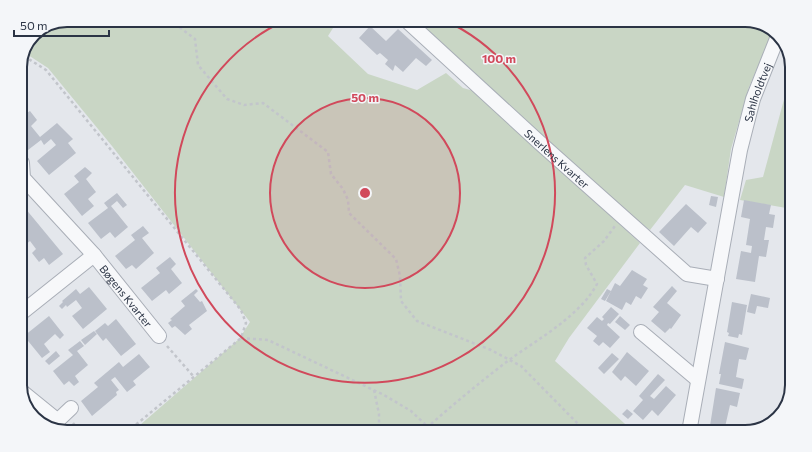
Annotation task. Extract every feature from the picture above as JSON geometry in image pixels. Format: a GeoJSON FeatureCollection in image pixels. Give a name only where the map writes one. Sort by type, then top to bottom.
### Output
{"type":"FeatureCollection","features":[{"type":"Feature","properties":{"kind":"street","name":"Snerlens Kvarter"},"geometry":{"type":"LineString","coordinates":[[414,27],[687,274],[718,279]]}},
{"type":"Feature","properties":{"kind":"street","name":"Sahlholdtvej"},"geometry":{"type":"LineString","coordinates":[[718,279],[740,150],[753,99],[776,42]]}},
{"type":"Feature","properties":{"kind":"street","name":"Bøgens Kvarter"},"geometry":{"type":"LineString","coordinates":[[27,182],[94,255],[159,336]]}},
{"type":"Feature","properties":{"kind":"street","name":"Bøgens Kvarter"},"geometry":{"type":"LineString","coordinates":[[27,308],[94,255]]}},
{"type":"Feature","properties":{"kind":"street"},"geometry":{"type":"LineString","coordinates":[[690,425],[718,279]]}},
{"type":"Feature","properties":{"kind":"street"},"geometry":{"type":"LineString","coordinates":[[641,332],[698,380]]}},
{"type":"Feature","properties":{"kind":"street"},"geometry":{"type":"LineString","coordinates":[[30,399],[54,423]]}},
{"type":"Feature","properties":{"kind":"street"},"geometry":{"type":"LineString","coordinates":[[55,424],[71,408]]}},
{"type":"Feature","properties":{"kind":"path"},"geometry":{"type":"LineString","coordinates":[[179,27],[195,39],[198,65],[227,99],[244,104],[263,103],[328,152],[331,174],[344,188],[348,200],[349,213],[396,259],[400,276],[401,301],[417,320],[491,350],[521,366],[579,425]]}},
{"type":"Feature","properties":{"kind":"path"},"geometry":{"type":"LineString","coordinates":[[29,59],[46,70],[241,310],[246,323],[241,338],[136,425]]}},
{"type":"Feature","properties":{"kind":"path"},"geometry":{"type":"LineString","coordinates":[[430,425],[510,360],[570,315],[593,291],[596,284],[586,265],[585,258],[604,241],[622,216]]}},
{"type":"Feature","properties":{"kind":"path"},"geometry":{"type":"LineString","coordinates":[[159,336],[194,377]]}},
{"type":"Feature","properties":{"kind":"path"},"geometry":{"type":"LineString","coordinates":[[241,338],[268,340],[374,390],[411,411],[426,425]]}},
{"type":"Feature","properties":{"kind":"path"},"geometry":{"type":"LineString","coordinates":[[374,390],[379,414],[379,425]]}},
{"type":"Feature","properties":{"kind":"green space"},"geometry":{"type":"Polygon","coordinates":[[[334,27],[328,36],[368,74],[417,90],[446,73],[463,88],[474,91],[640,243],[569,338],[555,361],[626,425],[140,425],[239,339],[250,322],[112,146],[48,68],[28,55],[35,43],[41,37],[47,32],[59,28],[334,27]]]}},
{"type":"Feature","properties":{"kind":"green space"},"geometry":{"type":"Polygon","coordinates":[[[425,27],[745,27],[758,29],[771,37],[749,87],[731,149],[724,197],[685,185],[650,230],[631,216],[426,31],[425,27]]]}},
{"type":"Feature","properties":{"kind":"green space"},"geometry":{"type":"Polygon","coordinates":[[[785,96],[785,208],[740,200],[746,180],[763,177],[785,96]]]}},
{"type":"Feature","properties":{"kind":"building"},"geometry":{"type":"Polygon","coordinates":[[[369,27],[371,27],[386,41],[398,29],[432,60],[426,66],[416,58],[403,72],[395,65],[393,71],[385,64],[388,60],[380,53],[377,55],[359,38],[369,27]]]}},
{"type":"Feature","properties":{"kind":"building"},"geometry":{"type":"Polygon","coordinates":[[[30,111],[37,120],[31,126],[40,137],[57,123],[73,139],[68,143],[76,153],[49,175],[37,161],[56,145],[51,139],[44,145],[41,140],[28,150],[27,113],[30,111]]]}},
{"type":"Feature","properties":{"kind":"building"},"geometry":{"type":"Polygon","coordinates":[[[85,167],[92,173],[86,179],[96,192],[88,199],[94,206],[82,216],[64,194],[79,182],[74,176],[85,167]]]}},
{"type":"Feature","properties":{"kind":"building"},"geometry":{"type":"Polygon","coordinates":[[[117,193],[127,205],[123,208],[117,201],[111,206],[128,227],[115,238],[110,232],[101,239],[88,223],[108,208],[104,203],[117,193]]]}},
{"type":"Feature","properties":{"kind":"building"},"geometry":{"type":"Polygon","coordinates":[[[711,196],[718,197],[716,207],[709,205],[711,196]]]}},
{"type":"Feature","properties":{"kind":"building"},"geometry":{"type":"Polygon","coordinates":[[[744,200],[771,205],[769,214],[775,215],[773,228],[766,227],[764,240],[769,240],[766,257],[759,256],[755,282],[736,279],[741,251],[751,253],[752,246],[746,245],[750,219],[741,217],[744,200]]]}},
{"type":"Feature","properties":{"kind":"building"},"geometry":{"type":"Polygon","coordinates":[[[686,204],[707,223],[698,233],[691,227],[674,246],[659,232],[686,204]]]}},
{"type":"Feature","properties":{"kind":"building"},"geometry":{"type":"Polygon","coordinates":[[[27,210],[63,254],[49,265],[44,258],[39,262],[32,253],[36,249],[30,241],[27,243],[27,210]]]}},
{"type":"Feature","properties":{"kind":"building"},"geometry":{"type":"Polygon","coordinates":[[[143,226],[149,233],[142,238],[154,253],[136,269],[132,265],[126,269],[115,256],[135,240],[131,235],[143,226]]]}},
{"type":"Feature","properties":{"kind":"building"},"geometry":{"type":"Polygon","coordinates":[[[170,257],[176,264],[171,269],[182,283],[169,294],[166,290],[152,301],[141,288],[160,273],[156,268],[170,257]]]}},
{"type":"Feature","properties":{"kind":"building"},"geometry":{"type":"Polygon","coordinates":[[[632,270],[647,279],[643,285],[648,288],[641,299],[636,296],[631,305],[626,302],[622,310],[606,301],[615,283],[620,286],[632,270]]]}},
{"type":"Feature","properties":{"kind":"building"},"geometry":{"type":"Polygon","coordinates":[[[672,286],[677,291],[667,303],[681,315],[671,329],[670,328],[665,333],[651,321],[659,312],[653,307],[672,286]]]}},
{"type":"Feature","properties":{"kind":"building"},"geometry":{"type":"Polygon","coordinates":[[[89,287],[107,309],[83,329],[72,316],[82,308],[76,300],[67,307],[66,305],[62,309],[59,306],[63,302],[62,301],[76,289],[80,294],[89,287]]]}},
{"type":"Feature","properties":{"kind":"building"},"geometry":{"type":"Polygon","coordinates":[[[196,289],[198,291],[194,295],[200,302],[202,301],[207,311],[189,325],[192,329],[185,335],[175,326],[172,328],[168,323],[172,320],[170,319],[185,306],[181,301],[196,289]]]}},
{"type":"Feature","properties":{"kind":"building"},"geometry":{"type":"Polygon","coordinates":[[[607,289],[611,291],[605,301],[601,299],[607,289]]]}},
{"type":"Feature","properties":{"kind":"building"},"geometry":{"type":"Polygon","coordinates":[[[751,294],[770,298],[768,308],[757,306],[755,314],[747,312],[751,294]]]}},
{"type":"Feature","properties":{"kind":"building"},"geometry":{"type":"Polygon","coordinates":[[[732,302],[747,305],[742,335],[739,334],[738,338],[728,336],[729,333],[727,332],[732,302]]]}},
{"type":"Feature","properties":{"kind":"building"},"geometry":{"type":"Polygon","coordinates":[[[611,307],[619,314],[610,324],[608,323],[607,325],[620,337],[610,348],[603,342],[599,346],[593,341],[597,336],[587,328],[597,317],[602,321],[604,319],[602,317],[611,307]]]}},
{"type":"Feature","properties":{"kind":"building"},"geometry":{"type":"Polygon","coordinates":[[[49,316],[64,335],[60,339],[55,334],[44,344],[50,352],[42,358],[27,340],[27,334],[49,316]]]}},
{"type":"Feature","properties":{"kind":"building"},"geometry":{"type":"Polygon","coordinates":[[[620,316],[630,325],[625,330],[615,322],[620,316]]]}},
{"type":"Feature","properties":{"kind":"building"},"geometry":{"type":"Polygon","coordinates":[[[116,319],[136,344],[121,356],[106,338],[103,341],[95,331],[105,323],[108,326],[116,319]]]}},
{"type":"Feature","properties":{"kind":"building"},"geometry":{"type":"Polygon","coordinates":[[[94,331],[97,334],[85,345],[81,340],[94,331]]]}},
{"type":"Feature","properties":{"kind":"building"},"geometry":{"type":"Polygon","coordinates":[[[80,341],[84,346],[77,351],[88,365],[75,376],[79,382],[74,386],[69,381],[64,385],[53,371],[73,355],[68,350],[80,341]]]}},
{"type":"Feature","properties":{"kind":"building"},"geometry":{"type":"Polygon","coordinates":[[[725,342],[749,348],[746,360],[739,359],[736,377],[744,379],[742,389],[719,384],[721,374],[719,374],[725,342]]]}},
{"type":"Feature","properties":{"kind":"building"},"geometry":{"type":"Polygon","coordinates":[[[56,351],[60,356],[49,365],[45,361],[56,351]]]}},
{"type":"Feature","properties":{"kind":"building"},"geometry":{"type":"Polygon","coordinates":[[[627,352],[649,371],[636,386],[625,376],[621,381],[612,372],[627,352]]]}},
{"type":"Feature","properties":{"kind":"building"},"geometry":{"type":"Polygon","coordinates":[[[612,353],[619,359],[604,374],[598,368],[612,353]]]}},
{"type":"Feature","properties":{"kind":"building"},"geometry":{"type":"Polygon","coordinates":[[[139,354],[150,367],[133,381],[136,385],[127,392],[115,377],[111,380],[119,390],[116,392],[117,395],[92,416],[81,401],[98,387],[94,383],[119,362],[123,367],[139,354]]]}},
{"type":"Feature","properties":{"kind":"building"},"geometry":{"type":"Polygon","coordinates":[[[658,374],[665,380],[650,396],[654,399],[666,386],[676,395],[658,416],[652,410],[643,420],[633,411],[643,400],[639,396],[658,374]]]}},
{"type":"Feature","properties":{"kind":"building"},"geometry":{"type":"Polygon","coordinates":[[[716,388],[740,393],[737,407],[730,405],[725,425],[710,425],[716,388]]]}},
{"type":"Feature","properties":{"kind":"building"},"geometry":{"type":"Polygon","coordinates":[[[627,409],[633,414],[628,419],[622,414],[627,409]]]}}]}
